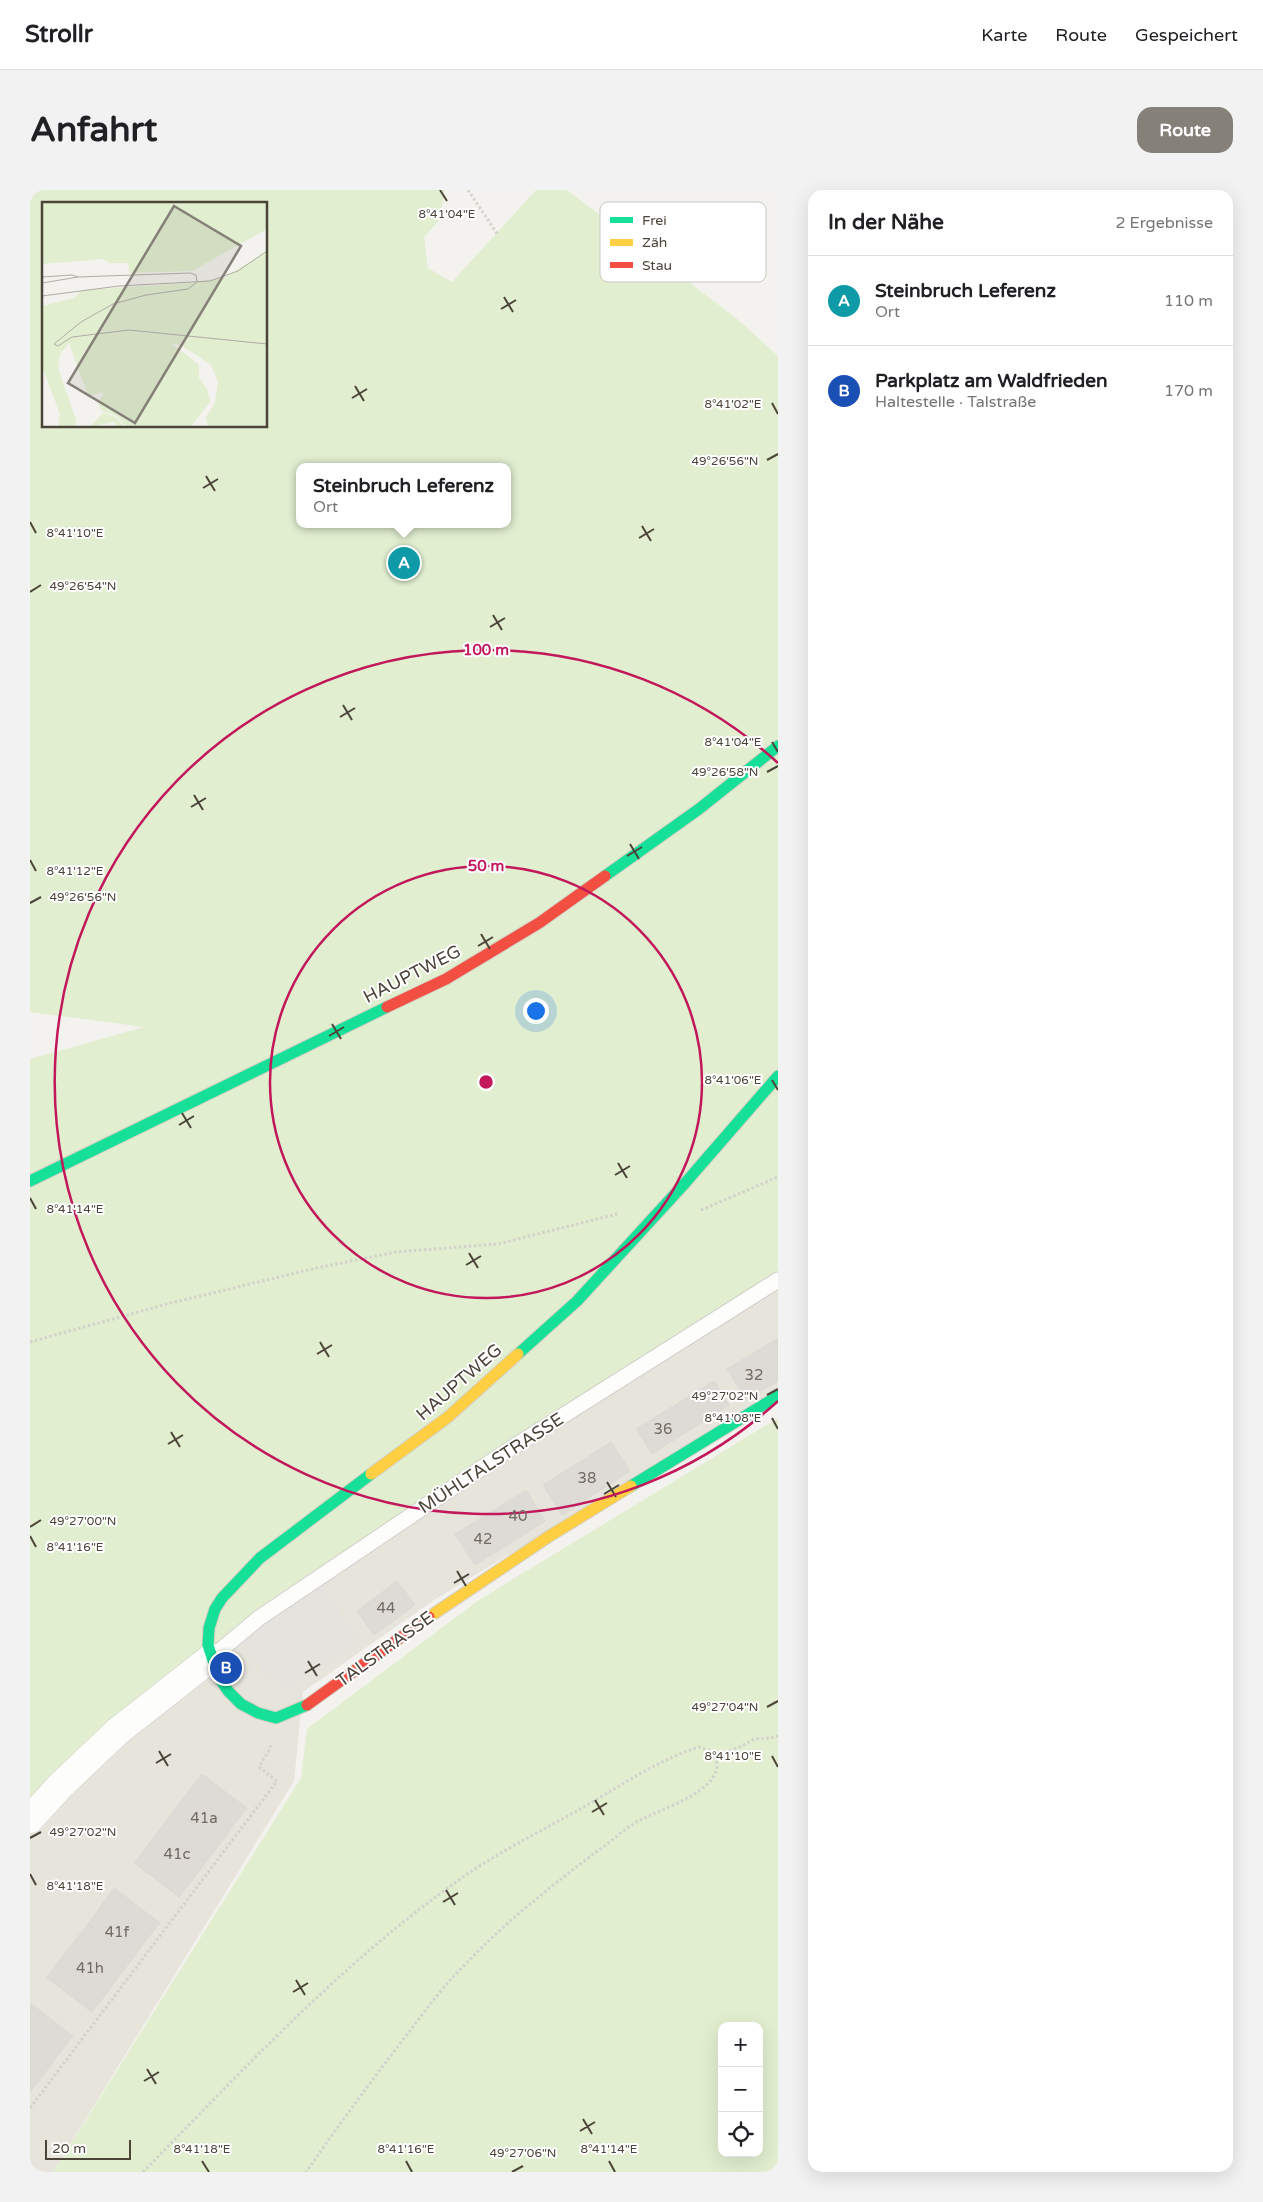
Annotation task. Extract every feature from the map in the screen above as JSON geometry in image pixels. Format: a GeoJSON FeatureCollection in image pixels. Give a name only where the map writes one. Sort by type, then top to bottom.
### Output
{"type":"FeatureCollection","features":[{"type":"Feature","properties":{"kind":"street","name":"HAUPTWEG"},"geometry":{"type":"LineString","coordinates":[[30,1181],[228,1083],[446,980],[539,923],[699,809],[778,746]]}},
{"type":"Feature","properties":{"kind":"street","name":"HAUPTWEG"},"geometry":{"type":"LineString","coordinates":[[211,1658],[208,1645],[209,1628],[215,1609],[225,1594],[260,1558],[448,1418],[577,1301],[666,1204],[778,1076]]}},
{"type":"Feature","properties":{"kind":"street","name":"TALSTRASSE"},"geometry":{"type":"LineString","coordinates":[[211,1658],[223,1683],[241,1704],[258,1713],[276,1718],[296,1711],[314,1701],[457,1596],[548,1537],[778,1396]]}},
{"type":"Feature","properties":{"kind":"street"},"geometry":{"type":"LineString","coordinates":[[30,1819],[59,1787],[118,1731],[211,1658]]}},
{"type":"Feature","properties":{"kind":"lane","name":"MÜHLTALSTRASSE"},"geometry":{"type":"LineString","coordinates":[[211,1658],[259,1618],[507,1451],[778,1280]]}},
{"type":"Feature","properties":{"kind":"path"},"geometry":{"type":"LineString","coordinates":[[468,190],[498,235]]}},
{"type":"Feature","properties":{"kind":"path"},"geometry":{"type":"LineString","coordinates":[[666,1204],[690,1214],[778,1177]]}},
{"type":"Feature","properties":{"kind":"path"},"geometry":{"type":"LineString","coordinates":[[30,1342],[167,1304],[312,1269],[396,1252],[498,1244],[619,1214]]}},
{"type":"Feature","properties":{"kind":"path"},"geometry":{"type":"LineString","coordinates":[[715,1756],[740,1747],[754,1739],[778,1736]]}},
{"type":"Feature","properties":{"kind":"path"},"geometry":{"type":"LineString","coordinates":[[143,2172],[243,2070],[346,1972],[411,1916],[453,1884],[494,1858],[656,1766],[699,1747],[711,1751],[715,1756],[717,1768],[713,1778],[704,1788],[690,1797],[636,1823],[542,1893],[452,1978],[366,2086],[306,2172]]}},
{"type":"Feature","properties":{"kind":"path"},"geometry":{"type":"LineString","coordinates":[[30,2108],[277,1781],[259,1767]]}},
{"type":"Feature","properties":{"kind":"shaded area"},"geometry":{"type":"Polygon","coordinates":[[[778,1280],[778,1392],[434,1600],[303,1692],[294,1781],[53,2172],[30,2172],[30,1819],[259,1618],[778,1280]]]}},
{"type":"Feature","properties":{"kind":"shaded area"},"geometry":{"type":"Polygon","coordinates":[[[320,1581],[359,1643],[284,1691],[272,1672],[265,1676],[238,1634],[320,1581]]]}},
{"type":"Feature","properties":{"kind":"green space"},"geometry":{"type":"Polygon","coordinates":[[[30,190],[445,190],[439,221],[424,237],[428,268],[452,282],[536,190],[567,190],[600,215],[600,282],[688,282],[736,318],[778,356],[778,1280],[259,1618],[30,1819],[30,1059],[144,1027],[30,1012],[30,190]]]}},
{"type":"Feature","properties":{"kind":"green space"},"geometry":{"type":"Polygon","coordinates":[[[778,1418],[778,2172],[53,2172],[301,1778],[307,1729],[479,1600],[778,1418]]]}},
{"type":"Feature","properties":{"kind":"building"},"geometry":{"type":"Polygon","coordinates":[[[778,1338],[778,1381],[746,1400],[727,1369],[778,1338]]]}},
{"type":"Feature","properties":{"kind":"building"},"geometry":{"type":"Polygon","coordinates":[[[714,1381],[729,1405],[691,1429],[675,1405],[714,1381]]]}},
{"type":"Feature","properties":{"kind":"building"},"geometry":{"type":"Polygon","coordinates":[[[675,1405],[691,1429],[652,1454],[636,1429],[675,1405]]]}},
{"type":"Feature","properties":{"kind":"building"},"geometry":{"type":"Polygon","coordinates":[[[611,1442],[630,1471],[562,1515],[543,1485],[611,1442]]]}},
{"type":"Feature","properties":{"kind":"building"},"geometry":{"type":"Polygon","coordinates":[[[526,1490],[545,1521],[511,1543],[491,1512],[526,1490]]]}},
{"type":"Feature","properties":{"kind":"building"},"geometry":{"type":"Polygon","coordinates":[[[491,1512],[511,1543],[475,1565],[455,1534],[491,1512]]]}},
{"type":"Feature","properties":{"kind":"building"},"geometry":{"type":"Polygon","coordinates":[[[397,1581],[415,1605],[374,1635],[357,1611],[397,1581]]]}},
{"type":"Feature","properties":{"kind":"building"},"geometry":{"type":"Polygon","coordinates":[[[202,1774],[247,1808],[233,1826],[188,1792],[202,1774]]]}},
{"type":"Feature","properties":{"kind":"building"},"geometry":{"type":"Polygon","coordinates":[[[188,1792],[233,1826],[220,1844],[174,1810],[188,1792]]]}},
{"type":"Feature","properties":{"kind":"building"},"geometry":{"type":"Polygon","coordinates":[[[174,1810],[220,1844],[206,1862],[161,1828],[174,1810]]]}},
{"type":"Feature","properties":{"kind":"building"},"geometry":{"type":"Polygon","coordinates":[[[161,1828],[206,1862],[193,1879],[148,1845],[161,1828]]]}},
{"type":"Feature","properties":{"kind":"building"},"geometry":{"type":"Polygon","coordinates":[[[148,1845],[193,1879],[179,1897],[134,1863],[148,1845]]]}},
{"type":"Feature","properties":{"kind":"building"},"geometry":{"type":"Polygon","coordinates":[[[114,1888],[160,1923],[146,1940],[101,1906],[114,1888]]]}},
{"type":"Feature","properties":{"kind":"building"},"geometry":{"type":"Polygon","coordinates":[[[101,1906],[146,1940],[133,1958],[88,1924],[101,1906]]]}},
{"type":"Feature","properties":{"kind":"building"},"geometry":{"type":"Polygon","coordinates":[[[88,1924],[133,1958],[119,1976],[74,1942],[88,1924]]]}},
{"type":"Feature","properties":{"kind":"building"},"geometry":{"type":"Polygon","coordinates":[[[74,1942],[119,1976],[106,1994],[60,1959],[74,1942]]]}},
{"type":"Feature","properties":{"kind":"building"},"geometry":{"type":"Polygon","coordinates":[[[60,1959],[106,1994],[92,2012],[47,1978],[60,1959]]]}},
{"type":"Feature","properties":{"kind":"building"},"geometry":{"type":"Polygon","coordinates":[[[30,2003],[73,2036],[59,2054],[30,2032],[30,2003]]]}},
{"type":"Feature","properties":{"kind":"building"},"geometry":{"type":"Polygon","coordinates":[[[30,2032],[59,2054],[45,2073],[30,2061],[30,2032]]]}},
{"type":"Feature","properties":{"kind":"building"},"geometry":{"type":"Polygon","coordinates":[[[30,2061],[45,2073],[31,2091],[30,2090],[30,2061]]]}},
{"type":"Feature","properties":{"kind":"traffic: fast"},"geometry":{"type":"LineString","coordinates":[[605,876],[699,809],[778,746]]}},
{"type":"Feature","properties":{"kind":"traffic: fast"},"geometry":{"type":"LineString","coordinates":[[30,1181],[387,1007]]}},
{"type":"Feature","properties":{"kind":"traffic: fast"},"geometry":{"type":"LineString","coordinates":[[518,1354],[577,1301],[686,1182],[778,1076]]}},
{"type":"Feature","properties":{"kind":"traffic: fast"},"geometry":{"type":"LineString","coordinates":[[631,1486],[778,1396]]}},
{"type":"Feature","properties":{"kind":"traffic: fast"},"geometry":{"type":"LineString","coordinates":[[307,1705],[276,1718],[258,1713],[241,1704],[228,1691],[218,1676],[208,1645],[209,1628],[215,1609],[222,1598],[260,1558],[371,1474]]}},
{"type":"Feature","properties":{"kind":"traffic: slow"},"geometry":{"type":"LineString","coordinates":[[371,1474],[448,1417],[518,1354]]}},
{"type":"Feature","properties":{"kind":"traffic: slow"},"geometry":{"type":"LineString","coordinates":[[429,1617],[548,1537],[631,1486]]}},
{"type":"Feature","properties":{"kind":"traffic: jam"},"geometry":{"type":"LineString","coordinates":[[387,1007],[446,979],[539,923],[605,876]]}},
{"type":"Feature","properties":{"kind":"traffic: jam"},"geometry":{"type":"LineString","coordinates":[[307,1705],[429,1617]]}},
{"type":"Feature","properties":{"kind":"place","name":"Steinbruch Leferenz"},"geometry":{"type":"Point","coordinates":[404,563]}},
{"type":"Feature","properties":{"kind":"place","name":"Parkplatz am Waldfrieden"},"geometry":{"type":"Point","coordinates":[226,1668]}}]}
